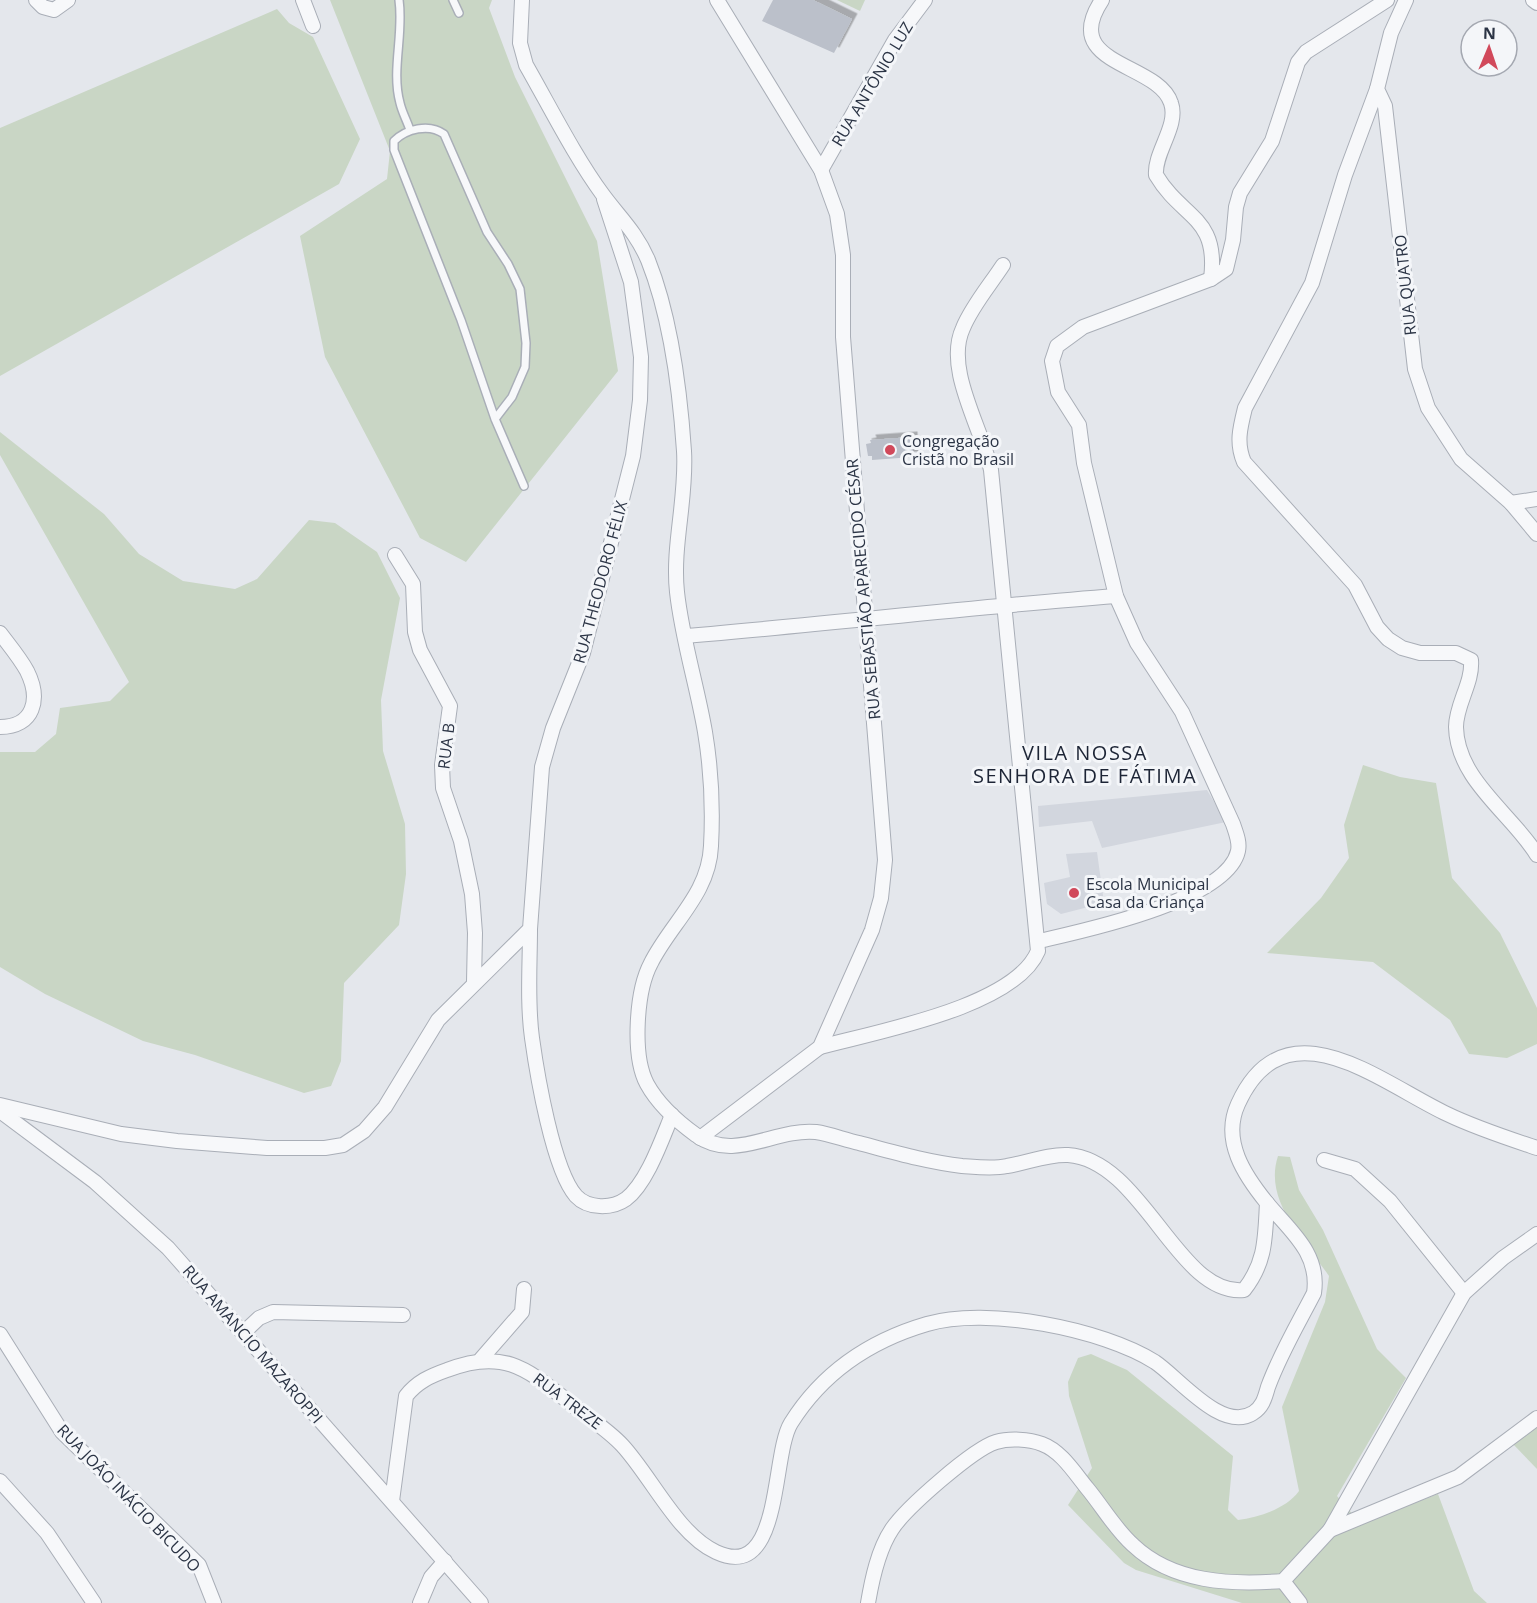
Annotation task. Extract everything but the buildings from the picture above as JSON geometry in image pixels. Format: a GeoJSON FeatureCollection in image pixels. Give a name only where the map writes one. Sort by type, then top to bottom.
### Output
{"type":"FeatureCollection","features":[{"type":"Feature","properties":{"kind":"street"},"geometry":{"type":"LineString","coordinates":[[36,0],[43,7],[54,10],[68,0]]}},
{"type":"Feature","properties":{"kind":"street"},"geometry":{"type":"LineString","coordinates":[[303,0],[313,26]]}},
{"type":"Feature","properties":{"kind":"street"},"geometry":{"type":"LineString","coordinates":[[522,0],[520,43],[525,65],[603,195],[637,237],[649,263],[665,322],[680,409],[685,484],[676,589],[708,756],[711,850],[707,872],[699,891],[651,962],[644,981],[639,1012],[643,1072],[648,1086],[672,1115],[700,1138],[729,1147],[789,1134],[816,1132],[933,1162],[968,1167],[1004,1167],[1056,1155],[1072,1155],[1087,1160],[1125,1185],[1196,1270],[1212,1284],[1221,1289],[1244,1290],[1257,1273],[1262,1257],[1267,1203],[1245,1177],[1237,1156],[1233,1142],[1237,1106],[1251,1080],[1270,1062],[1294,1053],[1321,1053],[1347,1060],[1448,1115],[1537,1148]]}},
{"type":"Feature","properties":{"kind":"street","name":"RUA SEBASTIÃO APARECIDO CÉSAR"},"geometry":{"type":"LineString","coordinates":[[700,1138],[820,1047],[872,930],[880,898],[885,860],[864,621],[843,338],[843,255],[837,214],[821,170],[717,0]]}},
{"type":"Feature","properties":{"kind":"street","name":"RUA ANTÔNIO LUZ"},"geometry":{"type":"LineString","coordinates":[[821,170],[895,40],[925,0]]}},
{"type":"Feature","properties":{"kind":"street"},"geometry":{"type":"LineString","coordinates":[[1102,0],[1093,13],[1091,25],[1093,39],[1100,51],[1167,94],[1172,104],[1168,130],[1155,167],[1156,175],[1191,213],[1210,240],[1213,251],[1211,279]]}},
{"type":"Feature","properties":{"kind":"street"},"geometry":{"type":"LineString","coordinates":[[1039,941],[1149,913],[1201,888],[1219,876],[1233,862],[1238,851],[1238,839],[1233,824],[1182,712],[1137,643],[1116,596],[1084,463],[1079,425],[1058,392],[1052,361],[1057,346],[1083,327],[1211,279],[1226,268],[1240,193],[1272,141],[1298,62],[1306,52],[1387,0]]}},
{"type":"Feature","properties":{"kind":"street"},"geometry":{"type":"LineString","coordinates":[[1406,0],[1390,33],[1377,89],[1345,175],[1312,284],[1245,408],[1239,430],[1238,449],[1244,462],[1355,585],[1377,627],[1388,639],[1402,648],[1420,653],[1456,653],[1471,660],[1470,676],[1459,705],[1456,728],[1462,756],[1482,789],[1510,818],[1537,855]]}},
{"type":"Feature","properties":{"kind":"street"},"geometry":{"type":"LineString","coordinates":[[1533,0],[1537,3]]}},
{"type":"Feature","properties":{"kind":"street","name":"RUA QUATRO"},"geometry":{"type":"LineString","coordinates":[[1377,89],[1385,106],[1410,340],[1421,390],[1441,431],[1461,459],[1511,503],[1537,534]]}},
{"type":"Feature","properties":{"kind":"street","name":"RUA THEODORO FÉLIX"},"geometry":{"type":"LineString","coordinates":[[603,195],[633,292],[641,357],[640,400],[633,456],[583,653],[553,728],[542,767],[530,929],[532,1037],[544,1110],[565,1179],[577,1197],[595,1206],[610,1206],[626,1198],[651,1162],[672,1115]]}},
{"type":"Feature","properties":{"kind":"street"},"geometry":{"type":"LineString","coordinates":[[820,1047],[964,1008],[987,996],[1026,968],[1034,960],[1039,941],[991,470],[986,445],[959,376],[957,350],[963,326],[1003,265]]}},
{"type":"Feature","properties":{"kind":"street"},"geometry":{"type":"LineString","coordinates":[[1511,503],[1537,499]]}},
{"type":"Feature","properties":{"kind":"street","name":"RUA B"},"geometry":{"type":"LineString","coordinates":[[395,555],[413,584],[415,632],[420,650],[450,706],[442,765],[443,788],[461,841],[472,894],[476,933],[474,982]]}},
{"type":"Feature","properties":{"kind":"street"},"geometry":{"type":"LineString","coordinates":[[685,636],[864,621],[1005,604],[1116,596]]}},
{"type":"Feature","properties":{"kind":"street"},"geometry":{"type":"LineString","coordinates":[[0,633],[27,672],[32,685],[33,703],[27,720],[21,724],[0,728]]}},
{"type":"Feature","properties":{"kind":"street"},"geometry":{"type":"LineString","coordinates":[[0,1105],[121,1134],[177,1141],[267,1149],[325,1148],[343,1145],[364,1131],[385,1107],[438,1020],[530,929]]}},
{"type":"Feature","properties":{"kind":"street","name":"RUA AMANCIO MAZAROPPI"},"geometry":{"type":"LineString","coordinates":[[0,1111],[129,1211],[168,1248],[481,1603]]}},
{"type":"Feature","properties":{"kind":"street"},"geometry":{"type":"LineString","coordinates":[[1324,1160],[1355,1169],[1390,1201],[1464,1293]]}},
{"type":"Feature","properties":{"kind":"street","name":"RUA TREZE"},"geometry":{"type":"LineString","coordinates":[[481,1359],[528,1371],[612,1435],[688,1530],[704,1544],[716,1552],[743,1555],[756,1548],[769,1525],[783,1441],[788,1427],[814,1389],[851,1357],[895,1333],[938,1320],[968,1317],[1002,1318],[1108,1340],[1154,1362],[1212,1408],[1228,1416],[1251,1415],[1262,1406],[1274,1369],[1314,1293],[1316,1279],[1314,1265],[1301,1240],[1267,1203]]}},
{"type":"Feature","properties":{"kind":"street"},"geometry":{"type":"LineString","coordinates":[[868,1603],[877,1564],[891,1530],[912,1506],[980,1450],[996,1442],[1016,1440],[1042,1444],[1062,1457],[1132,1545],[1162,1566],[1184,1575],[1209,1580],[1254,1583],[1283,1581],[1330,1530],[1464,1293],[1503,1258],[1537,1234]]}},
{"type":"Feature","properties":{"kind":"street"},"geometry":{"type":"LineString","coordinates":[[392,1502],[406,1396],[429,1377],[481,1359],[522,1312],[524,1289]]}},
{"type":"Feature","properties":{"kind":"street"},"geometry":{"type":"LineString","coordinates":[[243,1333],[266,1313],[273,1312],[403,1315]]}},
{"type":"Feature","properties":{"kind":"street","name":"RUA JOÃO INÁCIO BICUDO"},"geometry":{"type":"LineString","coordinates":[[0,1334],[62,1431],[199,1565],[214,1603]]}},
{"type":"Feature","properties":{"kind":"street"},"geometry":{"type":"LineString","coordinates":[[1330,1530],[1458,1477],[1537,1418]]}},
{"type":"Feature","properties":{"kind":"street"},"geometry":{"type":"LineString","coordinates":[[0,1481],[46,1533],[94,1603]]}},
{"type":"Feature","properties":{"kind":"street"},"geometry":{"type":"LineString","coordinates":[[420,1603],[430,1577],[445,1561]]}},
{"type":"Feature","properties":{"kind":"street"},"geometry":{"type":"LineString","coordinates":[[1283,1581],[1300,1603]]}},
{"type":"Feature","properties":{"kind":"lane"},"geometry":{"type":"LineString","coordinates":[[399,0],[401,31],[397,83],[399,103],[410,130]]}},
{"type":"Feature","properties":{"kind":"lane"},"geometry":{"type":"LineString","coordinates":[[453,0],[459,13]]}},
{"type":"Feature","properties":{"kind":"lane"},"geometry":{"type":"LineString","coordinates":[[495,419],[512,397],[525,367],[526,343],[520,289],[508,264],[487,232],[444,134],[432,129],[410,130],[394,141],[394,150],[461,320],[495,419],[524,486]]}},
{"type":"Feature","properties":{"kind":"shaded area"},"geometry":{"type":"Polygon","coordinates":[[[1207,790],[1226,822],[1102,848],[1092,821],[1039,827],[1038,806],[1207,790]]]}},
{"type":"Feature","properties":{"kind":"shaded area","name":"Escola Municipal Casa da Criança"},"geometry":{"type":"Polygon","coordinates":[[[1097,852],[1104,903],[1061,914],[1047,904],[1044,883],[1070,877],[1066,854],[1097,852]]]}},
{"type":"Feature","properties":{"kind":"green space"},"geometry":{"type":"Polygon","coordinates":[[[330,0],[492,0],[489,8],[515,77],[597,241],[618,371],[466,562],[420,538],[325,357],[300,236],[387,179],[390,151],[330,0]]]}},
{"type":"Feature","properties":{"kind":"green space"},"geometry":{"type":"Polygon","coordinates":[[[837,0],[865,0],[860,11],[837,0]]]}},
{"type":"Feature","properties":{"kind":"green space"},"geometry":{"type":"Polygon","coordinates":[[[277,9],[289,23],[313,37],[360,139],[339,184],[0,376],[0,128],[277,9]]]}},
{"type":"Feature","properties":{"kind":"green space"},"geometry":{"type":"Polygon","coordinates":[[[0,432],[104,514],[139,554],[183,581],[235,589],[257,579],[309,520],[335,523],[377,552],[400,598],[381,700],[383,751],[405,824],[406,874],[399,925],[344,983],[341,1061],[331,1086],[304,1093],[195,1055],[143,1041],[45,994],[0,967],[0,752],[35,752],[56,734],[60,708],[110,701],[129,682],[0,455],[0,432]]]}},
{"type":"Feature","properties":{"kind":"green space"},"geometry":{"type":"Polygon","coordinates":[[[1363,765],[1400,777],[1436,783],[1452,878],[1500,933],[1537,1008],[1537,1044],[1507,1058],[1469,1054],[1450,1020],[1373,962],[1267,953],[1321,898],[1349,858],[1344,825],[1363,765]]]}},
{"type":"Feature","properties":{"kind":"green space"},"geometry":{"type":"Polygon","coordinates":[[[1278,1156],[1290,1157],[1299,1190],[1323,1230],[1377,1349],[1406,1378],[1337,1496],[1361,1524],[1438,1494],[1474,1591],[1487,1603],[1242,1603],[1136,1570],[1124,1563],[1068,1505],[1092,1468],[1069,1396],[1068,1382],[1078,1358],[1091,1354],[1127,1370],[1233,1456],[1228,1510],[1238,1520],[1272,1511],[1287,1503],[1299,1491],[1282,1407],[1325,1302],[1329,1276],[1298,1235],[1281,1205],[1276,1189],[1275,1173],[1278,1156]]]}},
{"type":"Feature","properties":{"kind":"green space"},"geometry":{"type":"Polygon","coordinates":[[[1537,1426],[1537,1469],[1512,1443],[1537,1426]]]}},
{"type":"Feature","properties":{"kind":"place","name":"Congregação Cristã no Brasil"},"geometry":{"type":"Point","coordinates":[890,450]}},
{"type":"Feature","properties":{"kind":"place","name":"Escola Municipal Casa da Criança"},"geometry":{"type":"Point","coordinates":[1074,893]}},
{"type":"Feature","properties":{"kind":"district","name":"VILA NOSSA SENHORA DE FÁTIMA"},"geometry":{"type":"Point","coordinates":[1085,764]}}]}
